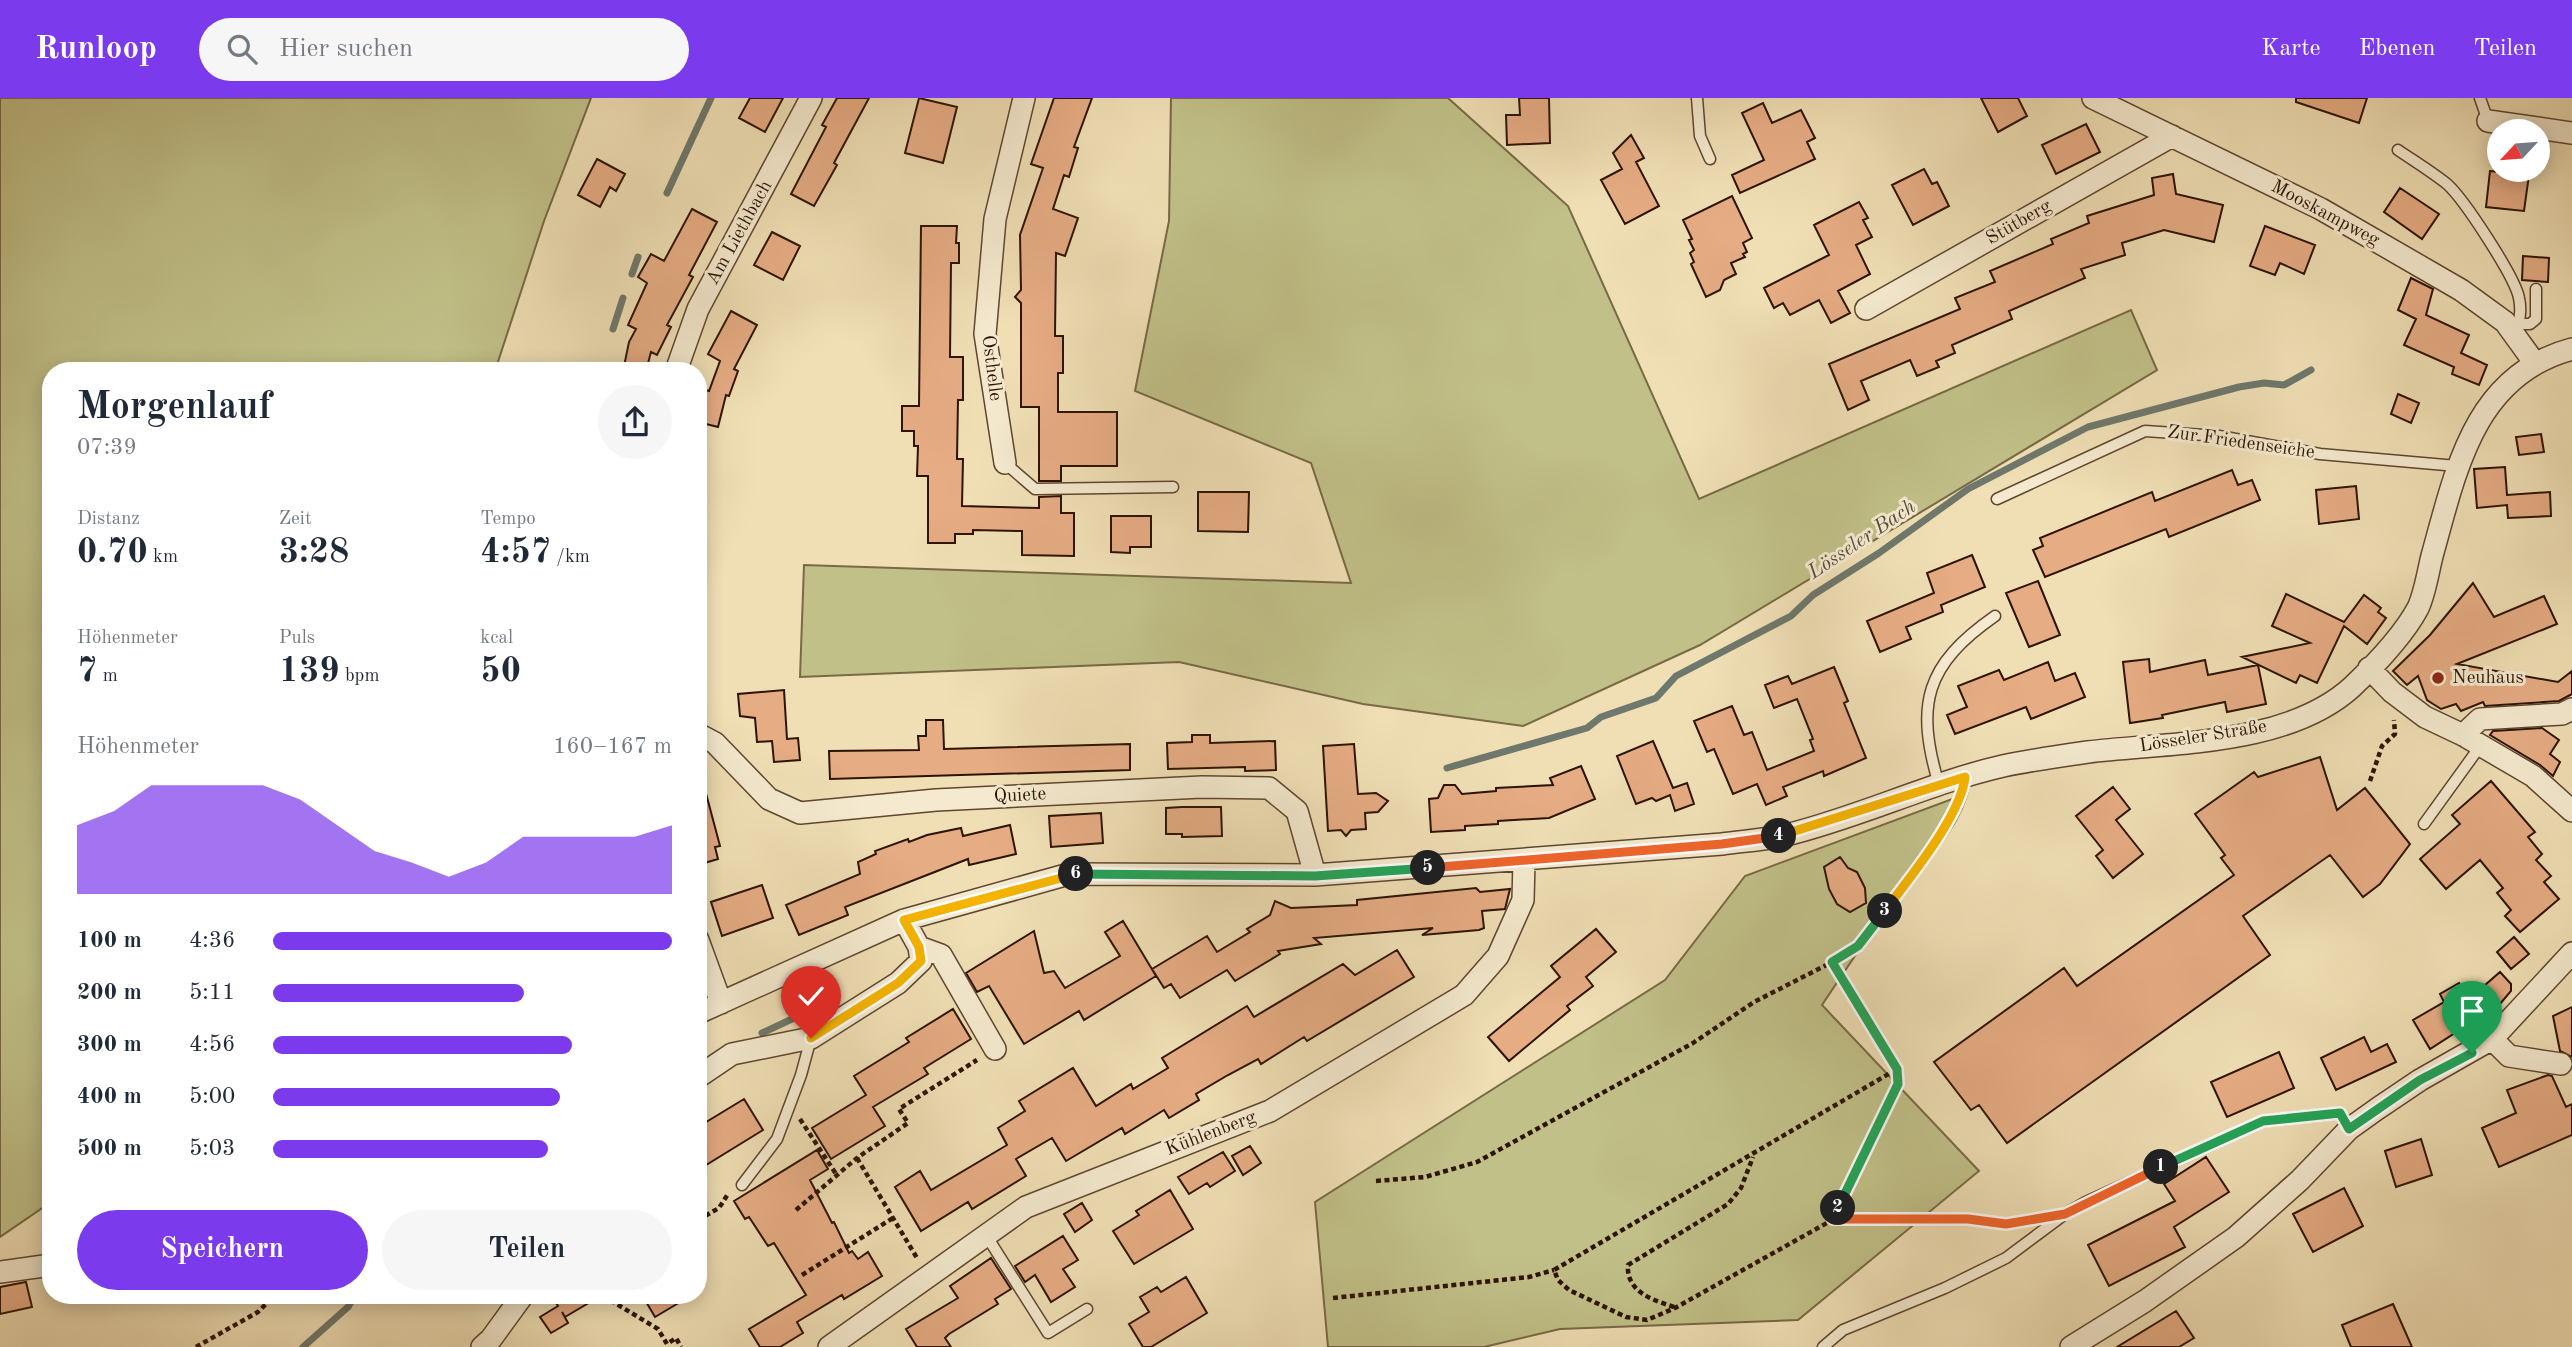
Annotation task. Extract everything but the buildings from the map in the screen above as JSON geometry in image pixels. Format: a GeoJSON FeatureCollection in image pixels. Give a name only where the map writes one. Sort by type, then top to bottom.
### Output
{"type":"FeatureCollection","features":[{"type":"Feature","properties":{"kind":"street","name":"Am Liethbach"},"geometry":{"type":"LineString","coordinates":[[679,362],[698,309],[811,98]]}},
{"type":"Feature","properties":{"kind":"street","name":"Osthelle"},"geometry":{"type":"LineString","coordinates":[[1005,463],[985,334],[995,219],[1024,98]]}},
{"type":"Feature","properties":{"kind":"street","name":"Mooskampweg"},"geometry":{"type":"LineString","coordinates":[[2093,98],[2321,209],[2461,290],[2517,330],[2535,362]]}},
{"type":"Feature","properties":{"kind":"street"},"geometry":{"type":"LineString","coordinates":[[2550,130],[2572,133]]}},
{"type":"Feature","properties":{"kind":"street","name":"Stütberg"},"geometry":{"type":"LineString","coordinates":[[1866,310],[2172,136]]}},
{"type":"Feature","properties":{"kind":"street"},"geometry":{"type":"LineString","coordinates":[[2568,800],[2472,740],[2425,717],[2392,692],[2370,668],[2418,607],[2457,466],[2478,421],[2504,387],[2535,362],[2572,349]]}},
{"type":"Feature","properties":{"kind":"street","name":"Lösseler Straße"},"geometry":{"type":"LineString","coordinates":[[707,1009],[904,920],[1069,874],[1315,876],[1722,844],[1784,835],[2002,767],[2062,756],[2248,733],[2288,723],[2321,708],[2351,688],[2370,668]]}},
{"type":"Feature","properties":{"kind":"street"},"geometry":{"type":"LineString","coordinates":[[2472,740],[2480,719],[2553,715],[2572,709]]}},
{"type":"Feature","properties":{"kind":"street","name":"Quiete"},"geometry":{"type":"LineString","coordinates":[[707,739],[715,743],[769,799],[800,813],[936,800],[1202,787],[1269,788],[1297,811],[1315,876]]}},
{"type":"Feature","properties":{"kind":"street","name":"Kühlenberg"},"geometry":{"type":"LineString","coordinates":[[829,1347],[1026,1207],[1270,1111],[1464,995],[1498,956],[1523,901],[1524,861]]}},
{"type":"Feature","properties":{"kind":"street"},"geometry":{"type":"LineString","coordinates":[[707,1071],[732,1054],[811,1038],[898,983],[921,961],[919,947],[904,920]]}},
{"type":"Feature","properties":{"kind":"street"},"geometry":{"type":"LineString","coordinates":[[919,947],[941,955],[995,1049]]}},
{"type":"Feature","properties":{"kind":"street"},"geometry":{"type":"LineString","coordinates":[[2071,1347],[2145,1301],[2236,1237],[2300,1180],[2349,1129],[2420,1080],[2492,1039],[2572,953]]}},
{"type":"Feature","properties":{"kind":"street"},"geometry":{"type":"LineString","coordinates":[[707,965],[721,1003]]}},
{"type":"Feature","properties":{"kind":"street"},"geometry":{"type":"LineString","coordinates":[[2492,1039],[2509,1056],[2561,1064]]}},
{"type":"Feature","properties":{"kind":"street"},"geometry":{"type":"LineString","coordinates":[[0,1272],[42,1266]]}},
{"type":"Feature","properties":{"kind":"street"},"geometry":{"type":"LineString","coordinates":[[482,1347],[516,1304]]}},
{"type":"Feature","properties":{"kind":"lane"},"geometry":{"type":"LineString","coordinates":[[1697,98],[1699,130],[1710,159]]}},
{"type":"Feature","properties":{"kind":"lane"},"geometry":{"type":"LineString","coordinates":[[2480,98],[2487,119]]}},
{"type":"Feature","properties":{"kind":"lane"},"geometry":{"type":"LineString","coordinates":[[2398,150],[2448,185],[2464,202],[2518,295],[2521,316],[2517,330]]}},
{"type":"Feature","properties":{"kind":"lane"},"geometry":{"type":"LineString","coordinates":[[2517,330],[2536,319],[2536,289]]}},
{"type":"Feature","properties":{"kind":"lane","name":"Zur Friedenseiche"},"geometry":{"type":"LineString","coordinates":[[1997,499],[2145,431],[2219,436],[2320,454],[2457,466]]}},
{"type":"Feature","properties":{"kind":"lane","name":"Osthelle"},"geometry":{"type":"LineString","coordinates":[[1005,463],[1035,489],[1173,487]]}},
{"type":"Feature","properties":{"kind":"lane"},"geometry":{"type":"LineString","coordinates":[[1939,785],[1928,751],[1925,722],[1935,680],[1947,657],[1961,641],[1995,616]]}},
{"type":"Feature","properties":{"kind":"lane"},"geometry":{"type":"LineString","coordinates":[[2424,824],[2472,740]]}},
{"type":"Feature","properties":{"kind":"lane"},"geometry":{"type":"LineString","coordinates":[[1911,876],[1954,811],[1964,792],[1965,777]]}},
{"type":"Feature","properties":{"kind":"lane"},"geometry":{"type":"LineString","coordinates":[[742,1185],[777,1139],[811,1038]]}},
{"type":"Feature","properties":{"kind":"lane"},"geometry":{"type":"LineString","coordinates":[[1824,1347],[1843,1330],[1945,1288],[2006,1258],[2065,1214],[2263,1121],[2340,1113],[2349,1129]]}},
{"type":"Feature","properties":{"kind":"lane"},"geometry":{"type":"LineString","coordinates":[[986,1235],[1048,1333],[1087,1309]]}},
{"type":"Feature","properties":{"kind":"path"},"geometry":{"type":"LineString","coordinates":[[2370,781],[2382,746],[2395,734],[2392,692]]}},
{"type":"Feature","properties":{"kind":"path"},"geometry":{"type":"LineString","coordinates":[[1376,1181],[1425,1177],[1476,1162],[1693,1043],[1754,1002],[1858,946],[1911,876]]}},
{"type":"Feature","properties":{"kind":"path"},"geometry":{"type":"LineString","coordinates":[[1832,962],[1897,1069],[1898,1084],[1833,1219]]}},
{"type":"Feature","properties":{"kind":"path"},"geometry":{"type":"LineString","coordinates":[[796,1210],[814,1192],[838,1177],[857,1158],[908,1123],[899,1109],[995,1049]]}},
{"type":"Feature","properties":{"kind":"path"},"geometry":{"type":"LineString","coordinates":[[1333,1298],[1529,1277],[1554,1270],[1897,1069]]}},
{"type":"Feature","properties":{"kind":"path"},"geometry":{"type":"LineString","coordinates":[[790,1104],[838,1177]]}},
{"type":"Feature","properties":{"kind":"path"},"geometry":{"type":"LineString","coordinates":[[1675,1308],[1645,1298],[1629,1277],[1628,1265],[1728,1204],[1741,1188],[1753,1155]]}},
{"type":"Feature","properties":{"kind":"path"},"geometry":{"type":"LineString","coordinates":[[857,1158],[928,1276]]}},
{"type":"Feature","properties":{"kind":"path"},"geometry":{"type":"LineString","coordinates":[[707,1215],[719,1208],[728,1193],[742,1185]]}},
{"type":"Feature","properties":{"kind":"path"},"geometry":{"type":"LineString","coordinates":[[1554,1270],[1558,1280],[1569,1290],[1626,1318],[1647,1320],[1675,1308],[1833,1219],[1968,1219],[2006,1224],[2065,1214]]}},
{"type":"Feature","properties":{"kind":"path"},"geometry":{"type":"LineString","coordinates":[[802,1275],[893,1218]]}},
{"type":"Feature","properties":{"kind":"path"},"geometry":{"type":"LineString","coordinates":[[196,1347],[258,1312],[266,1304]]}},
{"type":"Feature","properties":{"kind":"path"},"geometry":{"type":"LineString","coordinates":[[616,1304],[657,1329],[665,1345],[676,1338],[681,1347]]}},
{"type":"Feature","properties":{"kind":"shaded area"},"geometry":{"type":"Polygon","coordinates":[[[0,98],[591,98],[544,221],[498,362],[42,362],[42,1208],[0,1237],[0,98]]]}},
{"type":"Feature","properties":{"kind":"shaded area"},"geometry":{"type":"Polygon","coordinates":[[[1171,98],[1448,98],[1568,206],[1699,499],[2131,310],[2157,370],[1700,645],[1523,726],[1363,704],[1179,662],[800,677],[804,565],[1351,583],[1311,463],[1135,391],[1169,221],[1171,98]]]}},
{"type":"Feature","properties":{"kind":"shaded area"},"geometry":{"type":"Polygon","coordinates":[[[1963,795],[1822,1005],[1979,1171],[1798,1320],[1560,1329],[1484,1347],[1328,1347],[1315,1202],[1665,980],[1745,876],[1963,795]]]}},
{"type":"Feature","properties":{"kind":"waterway"},"geometry":{"type":"LineString","coordinates":[[667,193],[711,98]]}},
{"type":"Feature","properties":{"kind":"waterway"},"geometry":{"type":"LineString","coordinates":[[632,274],[638,257]]}},
{"type":"Feature","properties":{"kind":"waterway"},"geometry":{"type":"LineString","coordinates":[[613,329],[623,298]]}},
{"type":"Feature","properties":{"kind":"waterway","name":"Lösseler Bach"},"geometry":{"type":"LineString","coordinates":[[1447,768],[1587,728],[1601,717],[1656,698],[1676,676],[1791,616],[1813,595],[1879,553],[1968,489],[2088,427],[2239,387],[2264,383],[2284,385],[2311,370]]}},
{"type":"Feature","properties":{"kind":"waterway","name":"Lösseler Bach"},"geometry":{"type":"LineString","coordinates":[[762,1033],[794,1018]]}},
{"type":"Feature","properties":{"kind":"waterway","name":"Lösseler Bach"},"geometry":{"type":"LineString","coordinates":[[303,1347],[350,1304]]}},
{"type":"Feature","properties":{"kind":"place","name":"Neuhaus"},"geometry":{"type":"Point","coordinates":[2438,678]}},
{"type":"Feature","properties":{"kind":"route"},"geometry":{"type":"LineString","coordinates":[[811,1038],[898,983],[921,961],[919,947],[904,920],[1069,874],[1315,876],[1722,844],[1784,835],[1965,777],[1964,792],[1954,811],[1911,876],[1858,946],[1832,962],[1897,1069],[1899,1078],[1833,1219],[1968,1219],[2015,1224],[2053,1214],[2065,1214],[2185,1155],[2263,1121],[2340,1113],[2349,1129],[2420,1080],[2472,1053]]}}]}
